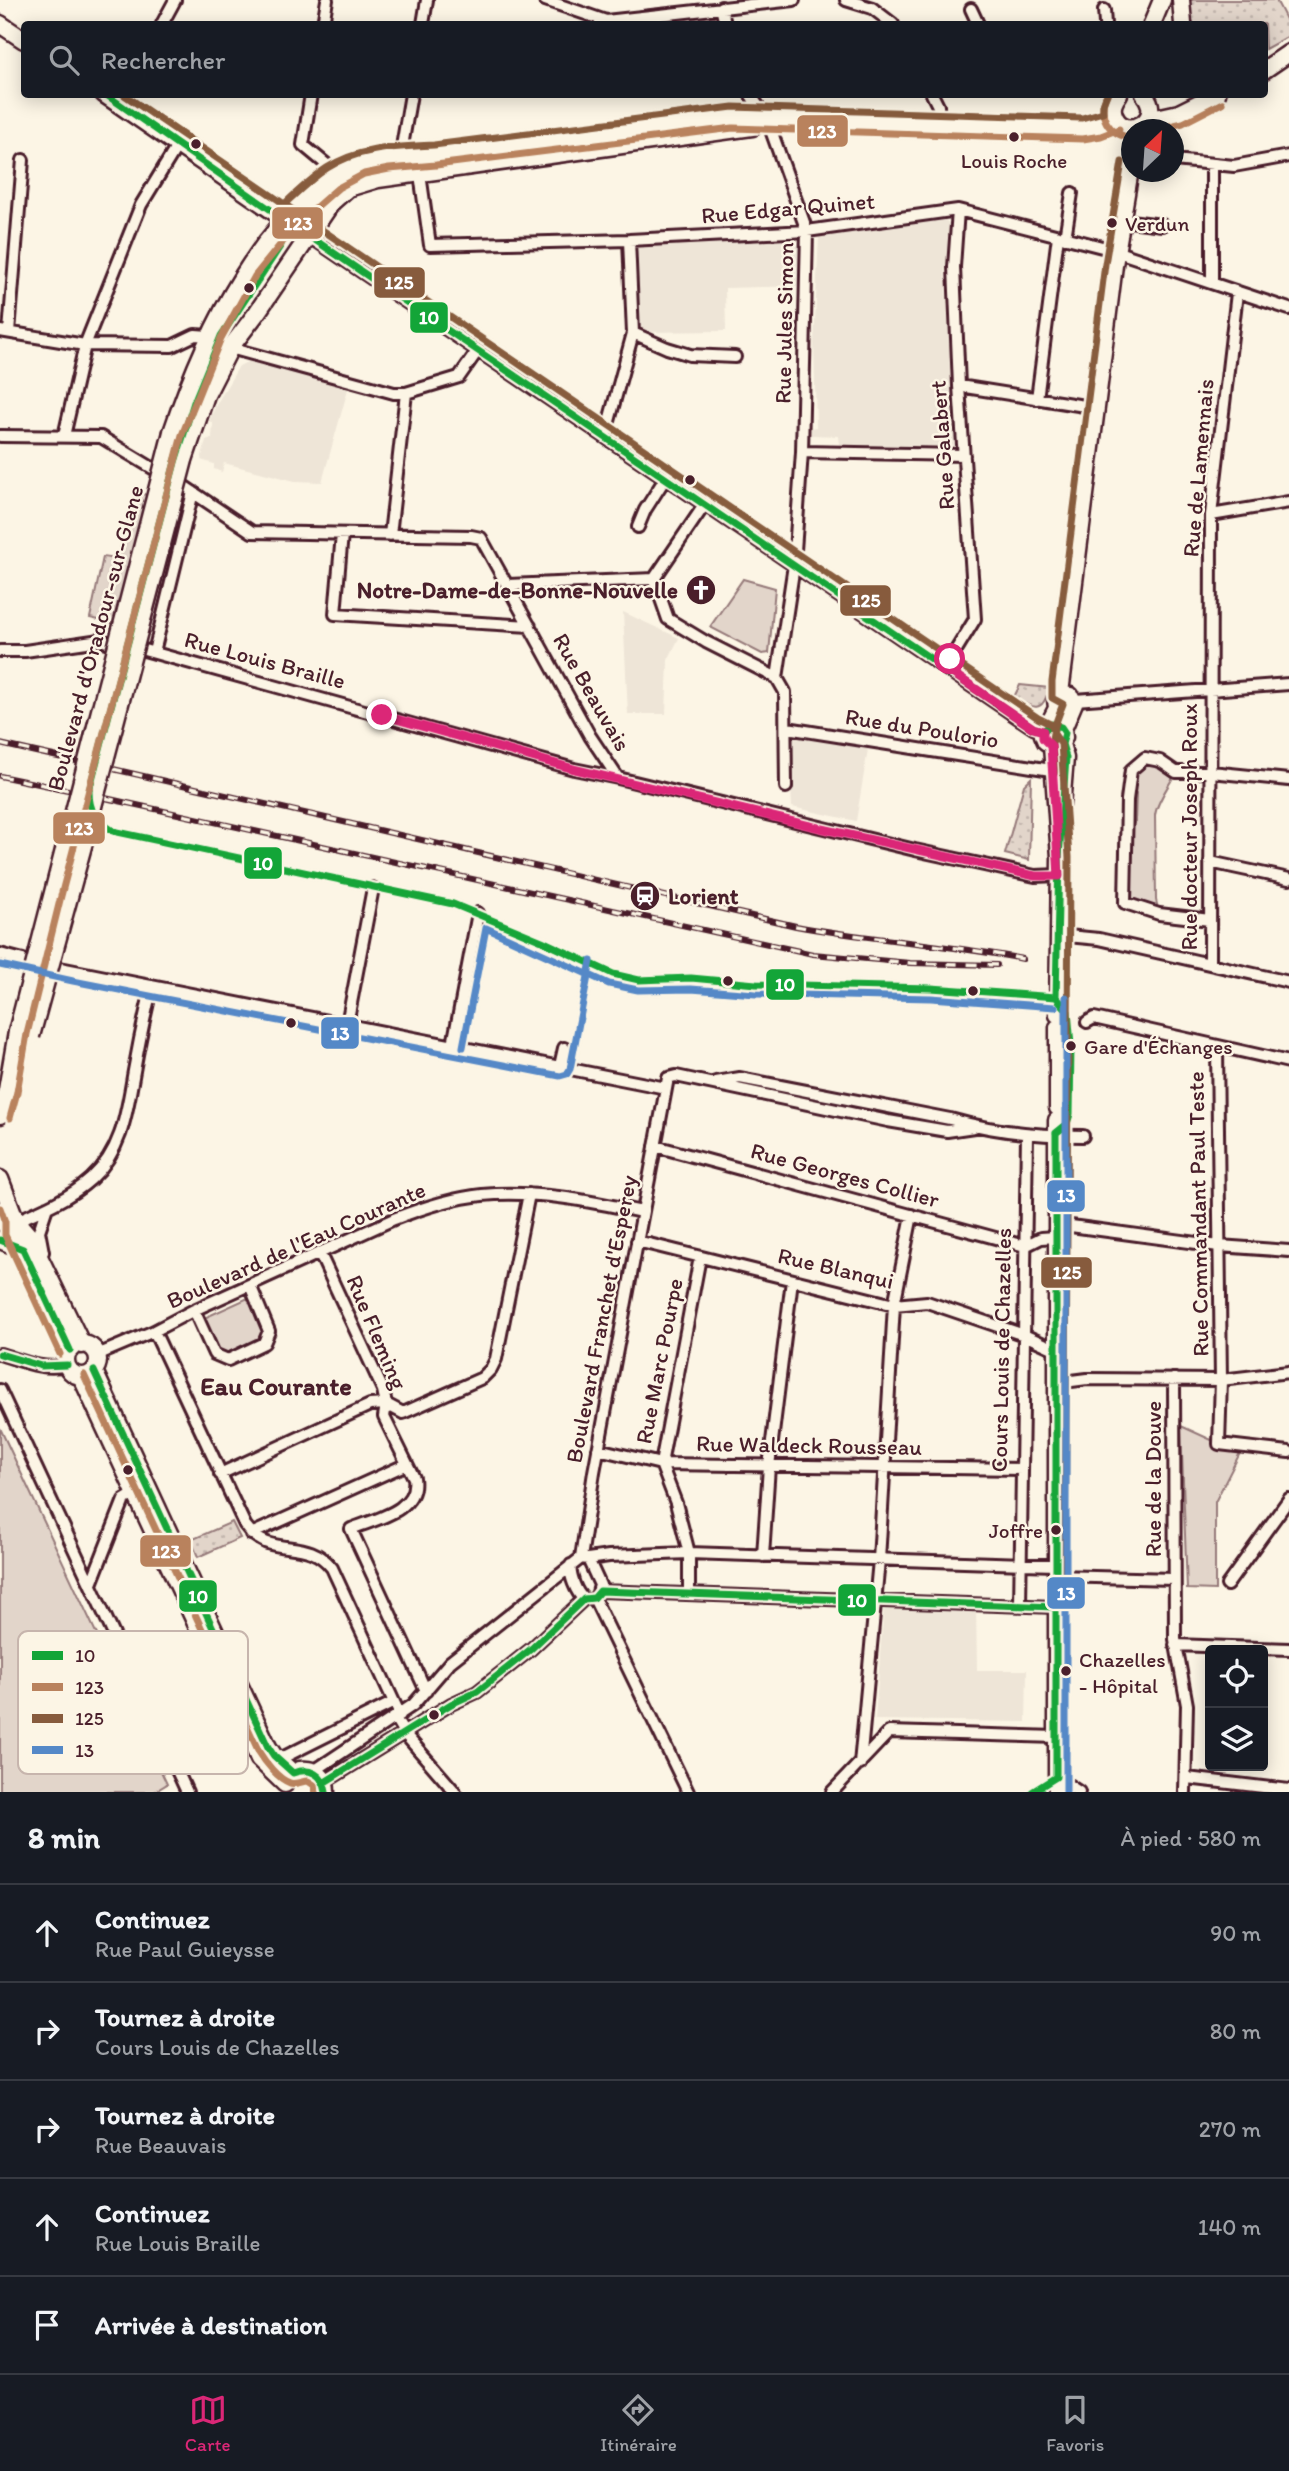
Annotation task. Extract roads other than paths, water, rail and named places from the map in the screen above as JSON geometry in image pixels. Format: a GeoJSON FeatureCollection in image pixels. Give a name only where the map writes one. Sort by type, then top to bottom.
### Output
{"type":"FeatureCollection","features":[{"type":"Feature","properties":{"kind":"main road"},"geometry":{"type":"LineString","coordinates":[[1153,21],[1162,0]]}},
{"type":"Feature","properties":{"kind":"main road"},"geometry":{"type":"LineString","coordinates":[[1181,0],[1183,21]]}},
{"type":"Feature","properties":{"kind":"main road"},"geometry":{"type":"LineString","coordinates":[[0,24],[21,38]]}},
{"type":"Feature","properties":{"kind":"main road"},"geometry":{"type":"LineString","coordinates":[[1268,57],[1289,51]]}},
{"type":"Feature","properties":{"kind":"main road"},"geometry":{"type":"LineString","coordinates":[[1268,68],[1289,51]]}},
{"type":"Feature","properties":{"kind":"main road"},"geometry":{"type":"LineString","coordinates":[[1117,98],[1113,106],[1115,119],[1121,124]]}},
{"type":"Feature","properties":{"kind":"main road"},"geometry":{"type":"LineString","coordinates":[[1147,98],[1150,115],[1148,119]]}},
{"type":"Feature","properties":{"kind":"main road"},"geometry":{"type":"LineString","coordinates":[[1148,98],[1159,106],[1179,103],[1188,98]]}},
{"type":"Feature","properties":{"kind":"main road"},"geometry":{"type":"LineString","coordinates":[[1164,119],[1209,98]]}},
{"type":"Feature","properties":{"kind":"main road"},"geometry":{"type":"LineString","coordinates":[[122,100],[177,146],[309,236]]}},
{"type":"Feature","properties":{"kind":"main road","name":"Boulevard d'Oradour-sur-Glane"},"geometry":{"type":"LineString","coordinates":[[24,1034],[172,432],[209,336],[231,296],[284,219],[338,174],[363,163],[733,117],[1083,129],[1115,119]]}},
{"type":"Feature","properties":{"kind":"main road","name":"Boulevard d'Oradour-sur-Glane"},"geometry":{"type":"LineString","coordinates":[[0,1115],[79,866],[191,438],[206,395],[230,348],[331,202],[348,188],[379,179],[752,127],[767,119]]}},
{"type":"Feature","properties":{"kind":"main road"},"geometry":{"type":"LineString","coordinates":[[0,1179],[8,1223],[15,1231],[73,1353]]}},
{"type":"Feature","properties":{"kind":"main road"},"geometry":{"type":"LineString","coordinates":[[8,1223],[29,1237],[49,1275],[73,1353],[72,1373],[90,1367]]}},
{"type":"Feature","properties":{"kind":"main road"},"geometry":{"type":"LineString","coordinates":[[0,1240],[23,1249]]}},
{"type":"Feature","properties":{"kind":"main road"},"geometry":{"type":"LineString","coordinates":[[73,1353],[91,1348],[90,1367],[202,1631]]}},
{"type":"Feature","properties":{"kind":"main road"},"geometry":{"type":"LineString","coordinates":[[141,1490],[211,1631]]}},
{"type":"Feature","properties":{"kind":"main road"},"geometry":{"type":"LineString","coordinates":[[248,1707],[268,1747],[278,1760],[287,1783]]}},
{"type":"Feature","properties":{"kind":"main road"},"geometry":{"type":"LineString","coordinates":[[248,1735],[259,1759],[287,1783]]}},
{"type":"Feature","properties":{"kind":"main road"},"geometry":{"type":"LineString","coordinates":[[287,1783],[300,1770],[322,1782]]}},
{"type":"Feature","properties":{"kind":"street"},"geometry":{"type":"LineString","coordinates":[[164,21],[175,0]]}},
{"type":"Feature","properties":{"kind":"street"},"geometry":{"type":"LineString","coordinates":[[324,21],[327,0]]}},
{"type":"Feature","properties":{"kind":"street"},"geometry":{"type":"LineString","coordinates":[[424,21],[427,0]]}},
{"type":"Feature","properties":{"kind":"street"},"geometry":{"type":"LineString","coordinates":[[545,0],[606,21],[721,7],[741,2],[794,0]]}},
{"type":"Feature","properties":{"kind":"street"},"geometry":{"type":"LineString","coordinates":[[846,0],[872,8],[889,21]]}},
{"type":"Feature","properties":{"kind":"street"},"geometry":{"type":"LineString","coordinates":[[721,7],[724,21]]}},
{"type":"Feature","properties":{"kind":"street"},"geometry":{"type":"LineString","coordinates":[[971,9],[977,21]]}},
{"type":"Feature","properties":{"kind":"street"},"geometry":{"type":"LineString","coordinates":[[1104,10],[1105,21]]}},
{"type":"Feature","properties":{"kind":"street"},"geometry":{"type":"LineString","coordinates":[[310,98],[303,145],[338,174]]}},
{"type":"Feature","properties":{"kind":"street"},"geometry":{"type":"LineString","coordinates":[[400,158],[410,98]]}},
{"type":"Feature","properties":{"kind":"street","name":"Rue Jules Simon"},"geometry":{"type":"LineString","coordinates":[[753,98],[767,119],[807,231],[802,452],[794,565],[777,678]]}},
{"type":"Feature","properties":{"kind":"street"},"geometry":{"type":"LineString","coordinates":[[934,98],[939,125]]}},
{"type":"Feature","properties":{"kind":"street"},"geometry":{"type":"LineString","coordinates":[[64,436],[85,345],[141,205],[177,146]]}},
{"type":"Feature","properties":{"kind":"street"},"geometry":{"type":"LineString","coordinates":[[1184,161],[1234,166],[1289,156]]}},
{"type":"Feature","properties":{"kind":"street"},"geometry":{"type":"LineString","coordinates":[[23,160],[5,331],[85,345],[172,346],[195,335],[209,336]]}},
{"type":"Feature","properties":{"kind":"street"},"geometry":{"type":"LineString","coordinates":[[1212,164],[1212,283]]}},
{"type":"Feature","properties":{"kind":"street","name":"Rue Edgar Quinet"},"geometry":{"type":"LineString","coordinates":[[420,174],[430,245],[629,240],[807,231],[958,210],[1117,253],[1289,309]]}},
{"type":"Feature","properties":{"kind":"street"},"geometry":{"type":"LineString","coordinates":[[1059,857],[1051,770],[1069,701],[1097,408],[1129,182]]}},
{"type":"Feature","properties":{"kind":"street"},"geometry":{"type":"LineString","coordinates":[[1037,399],[1061,237],[1072,193]]}},
{"type":"Feature","properties":{"kind":"street","name":"Rue Galabert"},"geometry":{"type":"LineString","coordinates":[[945,668],[975,619],[954,267],[958,210]]}},
{"type":"Feature","properties":{"kind":"street"},"geometry":{"type":"LineString","coordinates":[[1122,220],[1162,225]]}},
{"type":"Feature","properties":{"kind":"street"},"geometry":{"type":"LineString","coordinates":[[309,236],[1033,728],[1045,729],[1055,724],[1066,758],[1057,936],[1056,1785],[1079,1792]]}},
{"type":"Feature","properties":{"kind":"street"},"geometry":{"type":"LineString","coordinates":[[605,436],[633,333],[629,240]]}},
{"type":"Feature","properties":{"kind":"street","name":"Rue de Lamennais"},"geometry":{"type":"LineString","coordinates":[[1210,690],[1211,515],[1237,293]]}},
{"type":"Feature","properties":{"kind":"street"},"geometry":{"type":"LineString","coordinates":[[633,333],[690,355],[735,357]]}},
{"type":"Feature","properties":{"kind":"street"},"geometry":{"type":"LineString","coordinates":[[230,348],[394,393],[406,393],[459,377],[478,350]]}},
{"type":"Feature","properties":{"kind":"street"},"geometry":{"type":"LineString","coordinates":[[959,386],[1097,408]]}},
{"type":"Feature","properties":{"kind":"street"},"geometry":{"type":"LineString","coordinates":[[390,535],[406,393]]}},
{"type":"Feature","properties":{"kind":"street"},"geometry":{"type":"LineString","coordinates":[[0,436],[101,437],[154,469]]}},
{"type":"Feature","properties":{"kind":"street"},"geometry":{"type":"LineString","coordinates":[[802,452],[964,455]]}},
{"type":"Feature","properties":{"kind":"street"},"geometry":{"type":"LineString","coordinates":[[638,527],[645,510],[666,477]]}},
{"type":"Feature","properties":{"kind":"street","name":"Rue Beauvais"},"geometry":{"type":"LineString","coordinates":[[149,651],[189,489],[252,532],[481,538],[590,736],[618,778],[915,850],[1035,876],[1059,876]]}},
{"type":"Feature","properties":{"kind":"street"},"geometry":{"type":"LineString","coordinates":[[1211,515],[1289,502]]}},
{"type":"Feature","properties":{"kind":"street"},"geometry":{"type":"LineString","coordinates":[[654,579],[705,504]]}},
{"type":"Feature","properties":{"kind":"street"},"geometry":{"type":"LineString","coordinates":[[342,534],[335,614],[530,626]]}},
{"type":"Feature","properties":{"kind":"street"},"geometry":{"type":"LineString","coordinates":[[508,585],[654,579]]}},
{"type":"Feature","properties":{"kind":"street"},"geometry":{"type":"LineString","coordinates":[[654,579],[668,619],[777,678],[785,692],[786,787]]}},
{"type":"Feature","properties":{"kind":"street"},"geometry":{"type":"LineString","coordinates":[[0,651],[25,651],[100,640],[107,642]]}},
{"type":"Feature","properties":{"kind":"street","name":"Rue Louis Braille"},"geometry":{"type":"LineString","coordinates":[[149,651],[574,769],[618,778]]}},
{"type":"Feature","properties":{"kind":"street"},"geometry":{"type":"LineString","coordinates":[[1069,701],[1289,684]]}},
{"type":"Feature","properties":{"kind":"street","name":"Rue docteur Joseph Roux"},"geometry":{"type":"LineString","coordinates":[[1210,690],[1210,964]]}},
{"type":"Feature","properties":{"kind":"street"},"geometry":{"type":"LineString","coordinates":[[1059,740],[1043,738],[1045,729],[1056,708],[1063,713],[1069,701]]}},
{"type":"Feature","properties":{"kind":"street","name":"Rue du Poulorio"},"geometry":{"type":"LineString","coordinates":[[787,728],[1051,770]]}},
{"type":"Feature","properties":{"kind":"street"},"geometry":{"type":"LineString","coordinates":[[1210,920],[1159,914],[1125,903],[1130,770],[1145,758],[1160,761],[1176,772],[1211,772],[1289,780]]}},
{"type":"Feature","properties":{"kind":"street"},"geometry":{"type":"LineString","coordinates":[[1210,862],[1289,879]]}},
{"type":"Feature","properties":{"kind":"street"},"geometry":{"type":"LineString","coordinates":[[347,1024],[373,888]]}},
{"type":"Feature","properties":{"kind":"street"},"geometry":{"type":"LineString","coordinates":[[453,1045],[478,913]]}},
{"type":"Feature","properties":{"kind":"street"},"geometry":{"type":"LineString","coordinates":[[1057,936],[1099,939],[1289,982]]}},
{"type":"Feature","properties":{"kind":"street"},"geometry":{"type":"LineString","coordinates":[[0,954],[23,960]]}},
{"type":"Feature","properties":{"kind":"street"},"geometry":{"type":"LineString","coordinates":[[60,968],[666,1088],[667,1081],[672,1076],[710,1083],[740,1078],[950,1119],[974,1127],[1027,1135],[1083,1136]]}},
{"type":"Feature","properties":{"kind":"street"},"geometry":{"type":"LineString","coordinates":[[8,1223],[47,1207],[91,1179],[114,1150],[124,1126],[152,986]]}},
{"type":"Feature","properties":{"kind":"street"},"geometry":{"type":"LineString","coordinates":[[1087,1022],[1094,1018],[1289,1062]]}},
{"type":"Feature","properties":{"kind":"street","name":"Rue Commandant Paul Teste"},"geometry":{"type":"LineString","coordinates":[[1217,1047],[1221,1380],[1219,1444],[1289,1452]]}},
{"type":"Feature","properties":{"kind":"street"},"geometry":{"type":"LineString","coordinates":[[560,1066],[564,1048]]}},
{"type":"Feature","properties":{"kind":"street","name":"Boulevard Franchet d'Esperey"},"geometry":{"type":"LineString","coordinates":[[585,1559],[598,1449],[666,1088]]}},
{"type":"Feature","properties":{"kind":"street","name":"Cours Louis de Chazelles"},"geometry":{"type":"LineString","coordinates":[[1020,1606],[1027,1135]]}},
{"type":"Feature","properties":{"kind":"street","name":"Rue Georges Collier"},"geometry":{"type":"LineString","coordinates":[[655,1146],[1025,1247]]}},
{"type":"Feature","properties":{"kind":"street"},"geometry":{"type":"LineString","coordinates":[[220,1474],[370,1405],[386,1404],[403,1413],[482,1378],[496,1359],[529,1194]]}},
{"type":"Feature","properties":{"kind":"street","name":"Boulevard de l'Eau Courante"},"geometry":{"type":"LineString","coordinates":[[90,1367],[194,1310],[427,1206],[481,1195],[529,1194],[587,1201],[642,1212]]}},
{"type":"Feature","properties":{"kind":"street"},"geometry":{"type":"LineString","coordinates":[[47,1207],[39,1238],[49,1275]]}},
{"type":"Feature","properties":{"kind":"street"},"geometry":{"type":"LineString","coordinates":[[860,1764],[879,1560],[894,1306],[912,1215]]}},
{"type":"Feature","properties":{"kind":"street"},"geometry":{"type":"LineString","coordinates":[[1025,1247],[1056,1231],[1289,1251]]}},
{"type":"Feature","properties":{"kind":"street","name":"Rue Blanqui"},"geometry":{"type":"LineString","coordinates":[[637,1241],[894,1306],[927,1302],[1024,1335],[1055,1349]]}},
{"type":"Feature","properties":{"kind":"street","name":"Rue Fleming"},"geometry":{"type":"LineString","coordinates":[[320,1254],[383,1390],[386,1404],[384,1417],[407,1464]]}},
{"type":"Feature","properties":{"kind":"street","name":"Rue Marc Pourpe"},"geometry":{"type":"LineString","coordinates":[[689,1593],[689,1553],[676,1503],[661,1464],[700,1257]]}},
{"type":"Feature","properties":{"kind":"street"},"geometry":{"type":"LineString","coordinates":[[763,1556],[769,1466],[792,1280]]}},
{"type":"Feature","properties":{"kind":"street"},"geometry":{"type":"LineString","coordinates":[[194,1310],[214,1354],[228,1360],[264,1343],[269,1331],[250,1285]]}},
{"type":"Feature","properties":{"kind":"street"},"geometry":{"type":"LineString","coordinates":[[155,1331],[220,1474],[251,1534],[263,1543],[304,1549],[326,1560],[394,1702],[404,1733],[455,1792]]}},
{"type":"Feature","properties":{"kind":"street"},"geometry":{"type":"LineString","coordinates":[[0,1354],[40,1367],[55,1368],[73,1353]]}},
{"type":"Feature","properties":{"kind":"street"},"geometry":{"type":"LineString","coordinates":[[1056,1383],[1087,1379],[1221,1380],[1289,1372]]}},
{"type":"Feature","properties":{"kind":"street","name":"Rue de la Douve"},"geometry":{"type":"LineString","coordinates":[[1174,1379],[1175,1645],[1187,1705],[1185,1792]]}},
{"type":"Feature","properties":{"kind":"street"},"geometry":{"type":"LineString","coordinates":[[0,1390],[112,1631]]}},
{"type":"Feature","properties":{"kind":"street","name":"Rue Waldeck Rousseau"},"geometry":{"type":"LineString","coordinates":[[598,1449],[661,1464],[1022,1469]]}},
{"type":"Feature","properties":{"kind":"street"},"geometry":{"type":"LineString","coordinates":[[251,1534],[407,1464],[414,1478],[415,1488],[404,1506],[351,1529],[426,1691]]}},
{"type":"Feature","properties":{"kind":"street"},"geometry":{"type":"LineString","coordinates":[[91,1584],[121,1506],[128,1496],[141,1490]]}},
{"type":"Feature","properties":{"kind":"street"},"geometry":{"type":"LineString","coordinates":[[1227,1585],[1289,1499]]}},
{"type":"Feature","properties":{"kind":"street"},"geometry":{"type":"LineString","coordinates":[[322,1782],[413,1705],[450,1662],[571,1565],[585,1559],[689,1553],[1021,1565],[1081,1577],[1174,1579]]}},
{"type":"Feature","properties":{"kind":"street"},"geometry":{"type":"LineString","coordinates":[[322,1782],[451,1704],[477,1692],[531,1649],[593,1596],[600,1585],[585,1559]]}},
{"type":"Feature","properties":{"kind":"street"},"geometry":{"type":"LineString","coordinates":[[571,1565],[570,1573],[580,1595],[689,1593],[1055,1607]]}},
{"type":"Feature","properties":{"kind":"street"},"geometry":{"type":"LineString","coordinates":[[593,1596],[688,1792]]}},
{"type":"Feature","properties":{"kind":"street"},"geometry":{"type":"LineString","coordinates":[[1175,1645],[1289,1649]]}},
{"type":"Feature","properties":{"kind":"street"},"geometry":{"type":"LineString","coordinates":[[278,1760],[394,1702]]}},
{"type":"Feature","properties":{"kind":"street"},"geometry":{"type":"LineString","coordinates":[[832,1792],[889,1732],[1056,1737]]}},
{"type":"Feature","properties":{"kind":"street"},"geometry":{"type":"LineString","coordinates":[[178,1774],[187,1792]]}},
{"type":"Feature","properties":{"kind":"street"},"geometry":{"type":"LineString","coordinates":[[1187,1778],[1289,1790]]}},
{"type":"Feature","properties":{"kind":"railway"},"geometry":{"type":"LineString","coordinates":[[0,744],[76,761]]}},
{"type":"Feature","properties":{"kind":"railway"},"geometry":{"type":"LineString","coordinates":[[113,769],[796,926],[1023,959]]}},
{"type":"Feature","properties":{"kind":"railway"},"geometry":{"type":"LineString","coordinates":[[0,776],[68,790]]}},
{"type":"Feature","properties":{"kind":"railway"},"geometry":{"type":"LineString","coordinates":[[105,798],[813,954],[910,963],[997,965]]}},
{"type":"Feature","properties":{"kind":"place","name":"Louis Roche"},"geometry":{"type":"Point","coordinates":[1014,137]}},
{"type":"Feature","properties":{"kind":"place","name":"Verdun"},"geometry":{"type":"Point","coordinates":[1112,223]}},
{"type":"Feature","properties":{"kind":"place","name":"Notre-Dame-de-Bonne-Nouvelle"},"geometry":{"type":"Point","coordinates":[701,590]}},
{"type":"Feature","properties":{"kind":"place","name":"Lorient"},"geometry":{"type":"Point","coordinates":[645,896]}},
{"type":"Feature","properties":{"kind":"place","name":"Gare d'Échanges"},"geometry":{"type":"Point","coordinates":[1071,1046]}},
{"type":"Feature","properties":{"kind":"place","name":"Joffre"},"geometry":{"type":"Point","coordinates":[1056,1530]}},
{"type":"Feature","properties":{"kind":"place","name":"Chazelles - Hôpital"},"geometry":{"type":"Point","coordinates":[1066,1671]}},
{"type":"Feature","properties":{"kind":"district","name":"Eau Courante"},"geometry":{"type":"Point","coordinates":[276,1386]}}]}
